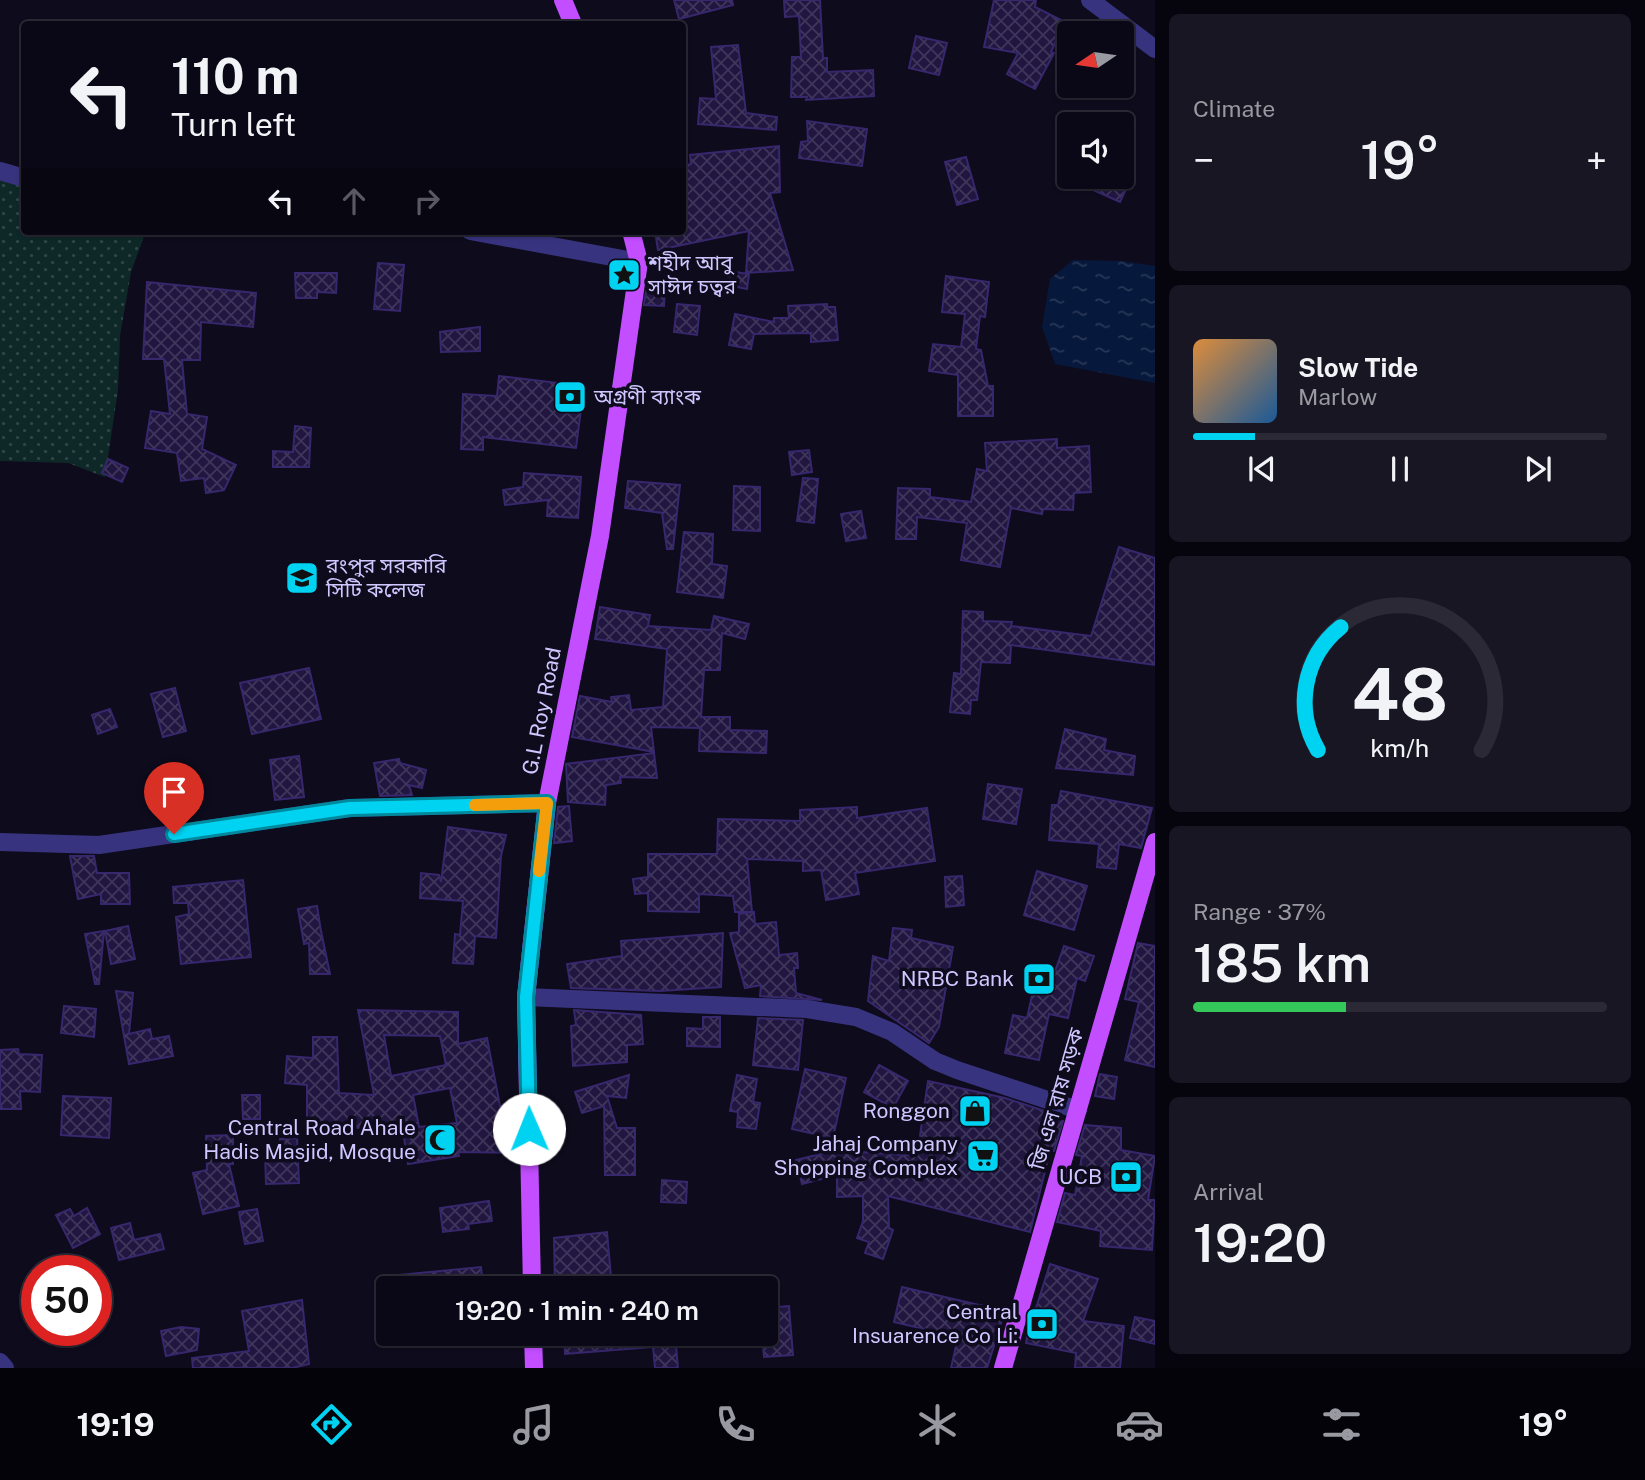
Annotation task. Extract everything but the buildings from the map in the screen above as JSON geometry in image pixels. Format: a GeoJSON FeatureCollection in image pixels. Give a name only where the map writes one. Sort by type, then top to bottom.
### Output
{"type":"FeatureCollection","features":[{"type":"Feature","properties":{"kind":"main road"},"geometry":{"type":"LineString","coordinates":[[563,0],[572,21]]}},
{"type":"Feature","properties":{"kind":"main road","name":"G.L Roy Road"},"geometry":{"type":"LineString","coordinates":[[533,1276],[526,997],[547,803],[600,536],[639,262],[632,235]]}},
{"type":"Feature","properties":{"kind":"main road","name":"জি এল রায় সড়ক"},"geometry":{"type":"LineString","coordinates":[[1003,1368],[1155,842]]}},
{"type":"Feature","properties":{"kind":"main road"},"geometry":{"type":"LineString","coordinates":[[533,1346],[534,1368]]}},
{"type":"Feature","properties":{"kind":"street"},"geometry":{"type":"LineString","coordinates":[[1090,0],[1155,49]]}},
{"type":"Feature","properties":{"kind":"street"},"geometry":{"type":"LineString","coordinates":[[0,171],[21,177]]}},
{"type":"Feature","properties":{"kind":"street"},"geometry":{"type":"LineString","coordinates":[[492,235],[639,262]]}},
{"type":"Feature","properties":{"kind":"street"},"geometry":{"type":"LineString","coordinates":[[0,842],[99,845],[350,808],[547,803]]}},
{"type":"Feature","properties":{"kind":"street"},"geometry":{"type":"LineString","coordinates":[[526,997],[807,1009],[856,1017],[892,1032],[935,1060],[957,1070],[1078,1110]]}},
{"type":"Feature","properties":{"kind":"street"},"geometry":{"type":"LineString","coordinates":[[0,1362],[5,1368]]}},
{"type":"Feature","properties":{"kind":"green space"},"geometry":{"type":"Polygon","coordinates":[[[0,163],[21,171],[21,235],[145,235],[131,272],[120,336],[118,390],[105,477],[68,463],[0,461],[0,163]]]}},
{"type":"Feature","properties":{"kind":"water"},"geometry":{"type":"Polygon","coordinates":[[[1073,260],[1121,261],[1155,266],[1155,383],[1055,364],[1042,327],[1050,279],[1073,260]]]}},
{"type":"Feature","properties":{"kind":"slow traffic"},"geometry":{"type":"LineString","coordinates":[[475,805],[547,803],[539,871]]}},
{"type":"Feature","properties":{"kind":"place","name":"শহীদ আবু সাঈদ চত্বর"},"geometry":{"type":"Point","coordinates":[624,275]}},
{"type":"Feature","properties":{"kind":"place","name":"অগ্রণী ব্যাংক"},"geometry":{"type":"Point","coordinates":[570,397]}},
{"type":"Feature","properties":{"kind":"place","name":"রংপুর সরকারি সিটি কলেজ"},"geometry":{"type":"Point","coordinates":[302,578]}},
{"type":"Feature","properties":{"kind":"place","name":"NRBC Bank"},"geometry":{"type":"Point","coordinates":[1039,979]}},
{"type":"Feature","properties":{"kind":"place","name":"Ronggon"},"geometry":{"type":"Point","coordinates":[975,1111]}},
{"type":"Feature","properties":{"kind":"place","name":"Central Road Ahale Hadis Masjid, Mosque"},"geometry":{"type":"Point","coordinates":[440,1140]}},
{"type":"Feature","properties":{"kind":"place","name":"Jahaj Company Shopping Complex"},"geometry":{"type":"Point","coordinates":[983,1156]}},
{"type":"Feature","properties":{"kind":"place","name":"UCB"},"geometry":{"type":"Point","coordinates":[1126,1177]}},
{"type":"Feature","properties":{"kind":"place","name":"Central Insuarence Co Li:"},"geometry":{"type":"Point","coordinates":[1042,1324]}},
{"type":"Feature","properties":{"kind":"route"},"geometry":{"type":"LineString","coordinates":[[174,834],[350,808],[547,803],[526,997],[529,1129]]}}]}
